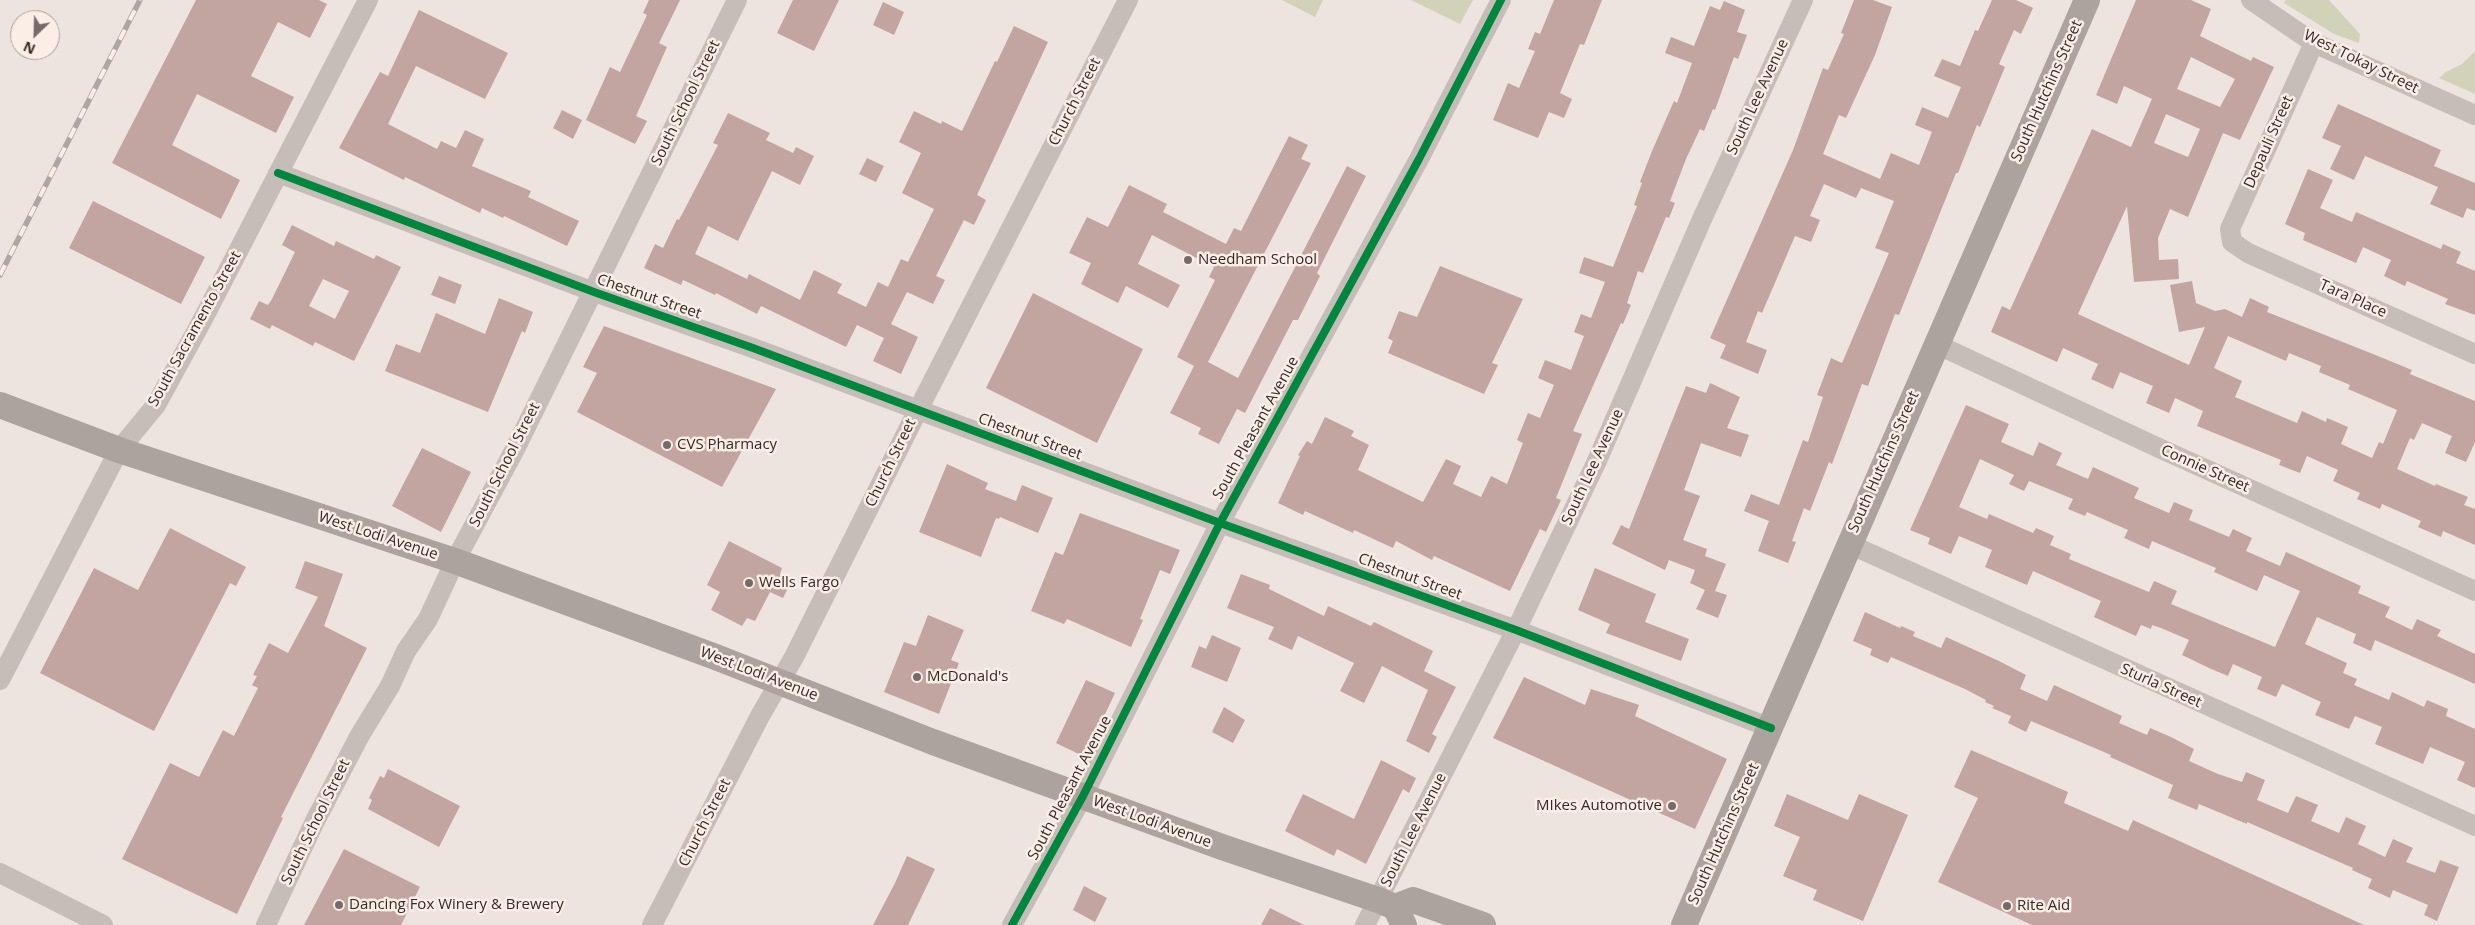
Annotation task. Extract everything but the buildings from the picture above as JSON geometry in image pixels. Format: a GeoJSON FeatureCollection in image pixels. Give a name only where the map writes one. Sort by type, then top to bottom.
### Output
{"type":"FeatureCollection","features":[{"type":"Feature","properties":{"kind":"main road","name":"South Hutchins Street"},"geometry":{"type":"LineString","coordinates":[[1684,925],[2087,0]]}},
{"type":"Feature","properties":{"kind":"main road","name":"West Lodi Avenue"},"geometry":{"type":"LineString","coordinates":[[0,405],[119,450],[455,562],[780,682],[934,742],[1393,911]]}},
{"type":"Feature","properties":{"kind":"main road"},"geometry":{"type":"LineString","coordinates":[[1393,911],[1414,900],[1483,925]]}},
{"type":"Feature","properties":{"kind":"street","name":"South Sacramento Street"},"geometry":{"type":"LineString","coordinates":[[0,680],[119,450],[156,405],[206,315],[368,0]]}},
{"type":"Feature","properties":{"kind":"street","name":"South School Street"},"geometry":{"type":"LineString","coordinates":[[266,925],[314,821],[360,735],[390,686],[406,651],[428,619],[455,562],[514,452],[737,0]]}},
{"type":"Feature","properties":{"kind":"street","name":"Church Street"},"geometry":{"type":"LineString","coordinates":[[652,925],[780,682],[1128,0]]}},
{"type":"Feature","properties":{"kind":"street","name":"South Pleasant Avenue"},"geometry":{"type":"LineString","coordinates":[[1012,925],[1083,796],[1220,523],[1419,159],[1500,0]]}},
{"type":"Feature","properties":{"kind":"street","name":"South Lee Avenue"},"geometry":{"type":"LineString","coordinates":[[1365,925],[1393,911],[1484,690],[1516,630],[1596,464],[1702,219],[1803,0]]}},
{"type":"Feature","properties":{"kind":"street","name":"West Tokay Street"},"geometry":{"type":"LineString","coordinates":[[2251,0],[2314,43],[2475,115]]}},
{"type":"Feature","properties":{"kind":"street","name":"Depauli Street"},"geometry":{"type":"LineString","coordinates":[[2232,242],[2230,230],[2314,43]]}},
{"type":"Feature","properties":{"kind":"street","name":"Chestnut Street"},"geometry":{"type":"LineString","coordinates":[[278,173],[594,292],[753,348],[1220,523],[1516,630],[1771,728]]}},
{"type":"Feature","properties":{"kind":"street","name":"Tara Place"},"geometry":{"type":"LineString","coordinates":[[2232,242],[2248,253],[2475,354]]}},
{"type":"Feature","properties":{"kind":"street","name":"Connie Street"},"geometry":{"type":"LineString","coordinates":[[1936,344],[2475,592]]}},
{"type":"Feature","properties":{"kind":"street","name":"Sturla Street"},"geometry":{"type":"LineString","coordinates":[[1849,544],[2475,826]]}},
{"type":"Feature","properties":{"kind":"street"},"geometry":{"type":"LineString","coordinates":[[0,873],[102,925]]}},
{"type":"Feature","properties":{"kind":"green space"},"geometry":{"type":"Polygon","coordinates":[[[1282,0],[1323,0],[1315,17],[1282,0]]]}},
{"type":"Feature","properties":{"kind":"green space"},"geometry":{"type":"Polygon","coordinates":[[[1411,0],[1473,0],[1460,24],[1411,0]]]}},
{"type":"Feature","properties":{"kind":"green space"},"geometry":{"type":"Polygon","coordinates":[[[2286,0],[2329,0],[2360,34],[2359,43],[2334,34],[2284,3],[2286,0]]]}},
{"type":"Feature","properties":{"kind":"green space"},"geometry":{"type":"Polygon","coordinates":[[[2475,51],[2475,94],[2439,78],[2462,64],[2475,51]]]}},
{"type":"Feature","properties":{"kind":"railway"},"geometry":{"type":"LineString","coordinates":[[0,275],[140,0]]}},
{"type":"Feature","properties":{"kind":"cycle path"},"geometry":{"type":"LineString","coordinates":[[1012,925],[1083,796],[1220,523],[1419,159],[1501,0]]}},
{"type":"Feature","properties":{"kind":"cycle path"},"geometry":{"type":"LineString","coordinates":[[278,173],[594,292],[753,348],[1220,523],[1516,630],[1771,728]]}},
{"type":"Feature","properties":{"kind":"place","name":"Needham School"},"geometry":{"type":"Point","coordinates":[1188,260]}},
{"type":"Feature","properties":{"kind":"place","name":"CVS Pharmacy"},"geometry":{"type":"Point","coordinates":[667,445]}},
{"type":"Feature","properties":{"kind":"place","name":"Wells Fargo"},"geometry":{"type":"Point","coordinates":[749,583]}},
{"type":"Feature","properties":{"kind":"place","name":"McDonald's"},"geometry":{"type":"Point","coordinates":[917,677]}},
{"type":"Feature","properties":{"kind":"place","name":"MIkes Automotive"},"geometry":{"type":"Point","coordinates":[1672,806]}},
{"type":"Feature","properties":{"kind":"place","name":"Dancing Fox Winery & Brewery"},"geometry":{"type":"Point","coordinates":[339,905]}},
{"type":"Feature","properties":{"kind":"place","name":"Rite Aid"},"geometry":{"type":"Point","coordinates":[2007,906]}}]}
